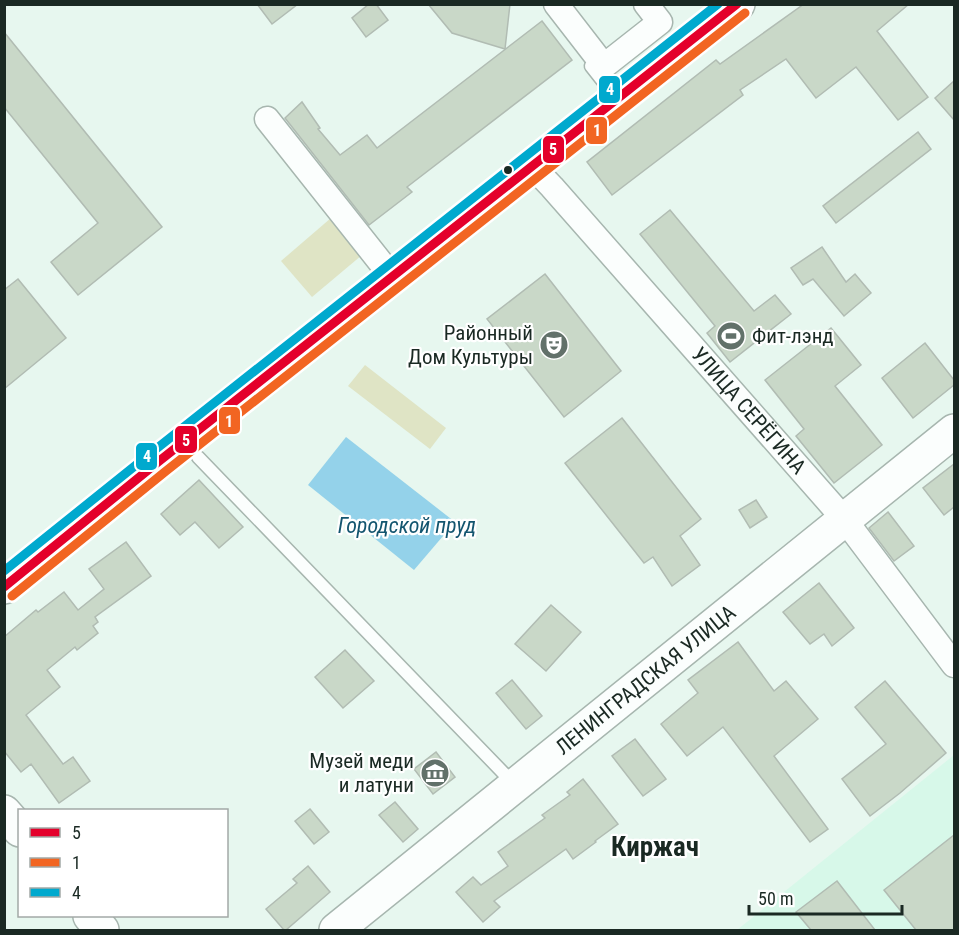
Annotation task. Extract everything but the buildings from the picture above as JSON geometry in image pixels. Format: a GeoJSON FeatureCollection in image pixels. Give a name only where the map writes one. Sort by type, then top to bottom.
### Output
{"type":"FeatureCollection","features":[{"type":"Feature","properties":{"kind":"street"},"geometry":{"type":"LineString","coordinates":[[556,14],[604,66],[660,22],[646,4]]}},
{"type":"Feature","properties":{"kind":"street"},"geometry":{"type":"LineString","coordinates":[[4,587],[158,462],[738,4]]}},
{"type":"Feature","properties":{"kind":"street"},"geometry":{"type":"LineString","coordinates":[[267,119],[361,246],[393,278]]}},
{"type":"Feature","properties":{"kind":"street","name":"УЛИЦА СЕРЁГИНА"},"geometry":{"type":"LineString","coordinates":[[532,166],[845,520],[954,665]]}},
{"type":"Feature","properties":{"kind":"street","name":"ЛЕНИНГРАДСКАЯ УЛИЦА"},"geometry":{"type":"LineString","coordinates":[[336,930],[954,431]]}},
{"type":"Feature","properties":{"kind":"street"},"geometry":{"type":"LineString","coordinates":[[4,812],[18,828]]}},
{"type":"Feature","properties":{"kind":"street"},"geometry":{"type":"LineString","coordinates":[[92,917],[102,930]]}},
{"type":"Feature","properties":{"kind":"lane"},"geometry":{"type":"LineString","coordinates":[[556,14],[617,100]]}},
{"type":"Feature","properties":{"kind":"lane"},"geometry":{"type":"LineString","coordinates":[[198,457],[516,786]]}},
{"type":"Feature","properties":{"kind":"shaded area"},"geometry":{"type":"Polygon","coordinates":[[[331,218],[362,255],[312,297],[281,261],[331,218]]]}},
{"type":"Feature","properties":{"kind":"shaded area"},"geometry":{"type":"Polygon","coordinates":[[[365,365],[446,428],[430,449],[348,386],[365,365]]]}},
{"type":"Feature","properties":{"kind":"shaded area"},"geometry":{"type":"Polygon","coordinates":[[[954,755],[954,930],[737,930],[954,755]]]}},
{"type":"Feature","properties":{"kind":"water","name":"Городской пруд"},"geometry":{"type":"Polygon","coordinates":[[[346,437],[455,522],[414,570],[308,485],[346,437]]]}},
{"type":"Feature","properties":{"kind":"transit line","name":"4"},"geometry":{"type":"LineString","coordinates":[[4,571],[718,4]]}},
{"type":"Feature","properties":{"kind":"transit line","name":"5"},"geometry":{"type":"LineString","coordinates":[[4,587],[158,462],[737,4]]}},
{"type":"Feature","properties":{"kind":"transit line","name":"1"},"geometry":{"type":"LineString","coordinates":[[12,596],[166,471],[745,13]]}},
{"type":"Feature","properties":{"kind":"place","name":"Фит-лэнд"},"geometry":{"type":"Point","coordinates":[731,336]}},
{"type":"Feature","properties":{"kind":"place","name":"Районный Дом Культуры"},"geometry":{"type":"Point","coordinates":[554,345]}},
{"type":"Feature","properties":{"kind":"place","name":"Музей меди и латуни"},"geometry":{"type":"Point","coordinates":[435,773]}},
{"type":"Feature","properties":{"kind":"district","name":"Киржач"},"geometry":{"type":"Point","coordinates":[655,847]}}]}
